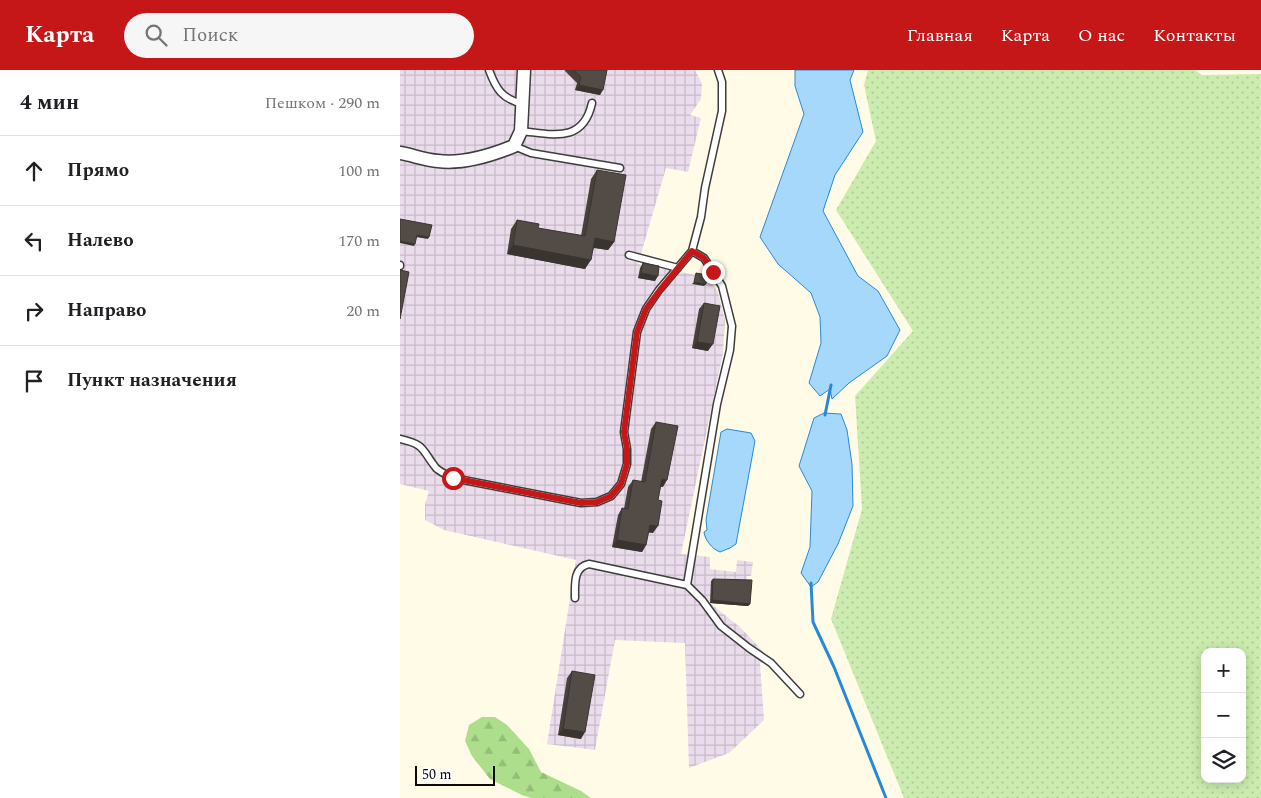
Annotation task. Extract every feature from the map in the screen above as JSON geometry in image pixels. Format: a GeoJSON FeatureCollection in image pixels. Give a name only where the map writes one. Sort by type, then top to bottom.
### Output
{"type":"FeatureCollection","features":[{"type":"Feature","properties":{"kind":"street"},"geometry":{"type":"LineString","coordinates":[[400,152],[439,161],[469,159],[497,153],[514,146],[521,130],[524,70]]}},
{"type":"Feature","properties":{"kind":"lane"},"geometry":{"type":"LineString","coordinates":[[489,70],[493,82],[500,92],[511,101],[522,104]]}},
{"type":"Feature","properties":{"kind":"lane"},"geometry":{"type":"LineString","coordinates":[[400,439],[416,443],[437,469],[453,478],[581,503],[597,502],[611,496],[621,484],[627,464],[624,432],[637,332],[646,309],[692,251],[701,217],[705,188],[722,111],[722,82],[718,70]]}},
{"type":"Feature","properties":{"kind":"lane"},"geometry":{"type":"LineString","coordinates":[[521,130],[560,135],[570,132],[582,125],[589,117],[592,103]]}},
{"type":"Feature","properties":{"kind":"lane"},"geometry":{"type":"LineString","coordinates":[[514,146],[531,153],[620,168]]}},
{"type":"Feature","properties":{"kind":"lane"},"geometry":{"type":"LineString","coordinates":[[687,585],[717,404],[730,350],[732,326],[722,286],[704,258],[692,251]]}},
{"type":"Feature","properties":{"kind":"lane"},"geometry":{"type":"LineString","coordinates":[[629,255],[678,268]]}},
{"type":"Feature","properties":{"kind":"lane"},"geometry":{"type":"LineString","coordinates":[[575,598],[575,582],[578,569],[583,565],[589,564],[687,585],[702,600],[721,626],[771,663],[800,694]]}},
{"type":"Feature","properties":{"kind":"shaded area"},"geometry":{"type":"Polygon","coordinates":[[[400,70],[695,70],[702,84],[701,99],[690,115],[701,118],[688,172],[666,168],[638,264],[707,277],[718,292],[725,320],[723,353],[681,554],[710,557],[710,569],[736,572],[737,560],[753,562],[751,576],[747,576],[746,582],[751,583],[748,606],[710,603],[741,628],[768,657],[760,663],[764,720],[729,753],[689,768],[685,643],[615,640],[595,750],[547,744],[576,560],[444,530],[425,520],[425,504],[429,491],[400,484],[400,70]]]}},
{"type":"Feature","properties":{"kind":"green space"},"geometry":{"type":"Polygon","coordinates":[[[868,70],[1195,70],[1202,75],[1261,74],[1261,798],[904,798],[831,619],[862,509],[855,396],[913,331],[836,210],[876,141],[864,85],[868,70]]]}},
{"type":"Feature","properties":{"kind":"green space"},"geometry":{"type":"Polygon","coordinates":[[[482,717],[495,717],[507,725],[529,749],[541,772],[581,791],[591,798],[531,798],[490,779],[472,756],[465,741],[469,725],[482,717]]]}},
{"type":"Feature","properties":{"kind":"water"},"geometry":{"type":"Polygon","coordinates":[[[795,70],[854,70],[850,80],[863,132],[835,175],[823,211],[858,276],[878,291],[900,330],[887,356],[849,383],[832,399],[830,389],[820,396],[809,383],[821,343],[820,317],[811,293],[778,264],[760,237],[804,114],[795,86],[795,70]]]}},
{"type":"Feature","properties":{"kind":"water"},"geometry":{"type":"Polygon","coordinates":[[[824,413],[841,414],[847,430],[852,464],[853,506],[838,544],[818,582],[811,587],[801,573],[810,547],[812,491],[799,466],[814,418],[824,413]]]}},
{"type":"Feature","properties":{"kind":"water"},"geometry":{"type":"Polygon","coordinates":[[[727,429],[751,433],[755,441],[736,544],[720,552],[709,544],[704,532],[707,530],[706,520],[721,432],[727,429]]]}},
{"type":"Feature","properties":{"kind":"building"},"geometry":{"type":"Polygon","coordinates":[[[573,70],[607,70],[603,90],[579,85],[581,77],[573,70]]]}},
{"type":"Feature","properties":{"kind":"building"},"geometry":{"type":"Polygon","coordinates":[[[597,170],[626,175],[614,242],[595,238],[591,260],[513,245],[517,220],[539,224],[538,228],[585,236],[597,170]]]}},
{"type":"Feature","properties":{"kind":"building"},"geometry":{"type":"Polygon","coordinates":[[[400,219],[432,225],[429,237],[417,235],[415,244],[400,241],[400,219]]]}},
{"type":"Feature","properties":{"kind":"building"},"geometry":{"type":"Polygon","coordinates":[[[643,263],[659,266],[658,276],[641,273],[643,263]]]}},
{"type":"Feature","properties":{"kind":"building"},"geometry":{"type":"Polygon","coordinates":[[[400,270],[409,272],[400,319],[400,270]]]}},
{"type":"Feature","properties":{"kind":"building"},"geometry":{"type":"Polygon","coordinates":[[[696,273],[707,275],[706,284],[694,282],[696,273]]]}},
{"type":"Feature","properties":{"kind":"building"},"geometry":{"type":"Polygon","coordinates":[[[704,303],[720,306],[713,344],[697,342],[704,303]]]}},
{"type":"Feature","properties":{"kind":"building"},"geometry":{"type":"Polygon","coordinates":[[[656,422],[678,426],[667,480],[662,479],[658,500],[662,501],[658,526],[650,525],[646,545],[617,540],[622,508],[628,509],[633,480],[645,482],[656,422]]]}},
{"type":"Feature","properties":{"kind":"building"},"geometry":{"type":"Polygon","coordinates":[[[713,579],[752,580],[750,604],[712,600],[713,579]]]}},
{"type":"Feature","properties":{"kind":"building"},"geometry":{"type":"Polygon","coordinates":[[[572,671],[595,675],[585,732],[563,729],[572,671]]]}},
{"type":"Feature","properties":{"kind":"waterway"},"geometry":{"type":"LineString","coordinates":[[825,415],[831,385]]}},
{"type":"Feature","properties":{"kind":"waterway"},"geometry":{"type":"LineString","coordinates":[[811,583],[813,622],[834,667],[886,798]]}},
{"type":"Feature","properties":{"kind":"route"},"geometry":{"type":"LineString","coordinates":[[453,478],[581,503],[597,502],[611,496],[621,484],[627,464],[624,432],[637,332],[646,309],[692,251],[704,258],[713,272]]}}]}
